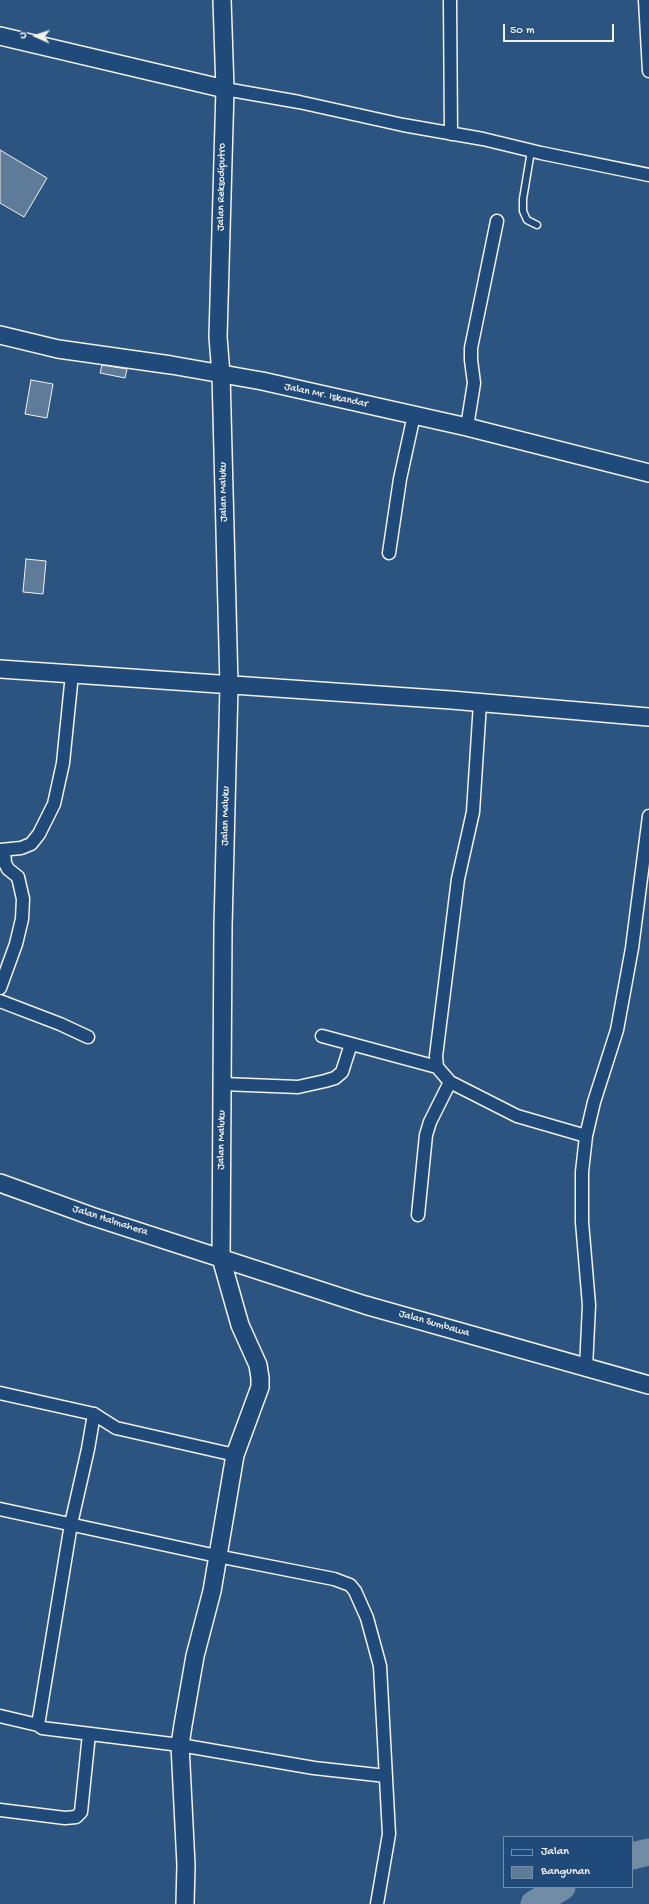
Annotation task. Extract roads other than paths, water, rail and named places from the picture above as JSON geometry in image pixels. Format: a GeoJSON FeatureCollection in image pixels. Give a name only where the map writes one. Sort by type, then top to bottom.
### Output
{"type":"FeatureCollection","features":[{"type":"Feature","properties":{"kind":"main road","name":"Jalan Reksodiputro"},"geometry":{"type":"LineString","coordinates":[[221,374],[218,337],[225,89],[222,0]]}},
{"type":"Feature","properties":{"kind":"main road"},"geometry":{"type":"LineString","coordinates":[[0,36],[225,89]]}},
{"type":"Feature","properties":{"kind":"main road","name":"Jalan Mr. Iskandar"},"geometry":{"type":"LineString","coordinates":[[0,335],[58,349],[171,365],[262,381],[467,427],[649,473]]}},
{"type":"Feature","properties":{"kind":"main road","name":"Jalan Maluku"},"geometry":{"type":"LineString","coordinates":[[184,1904],[186,1865],[180,1745],[195,1656],[212,1591],[216,1556],[235,1455],[260,1387],[258,1365],[240,1325],[221,1258],[223,926],[229,686],[221,374]]}},
{"type":"Feature","properties":{"kind":"main road"},"geometry":{"type":"LineString","coordinates":[[0,669],[480,703],[649,717]]}},
{"type":"Feature","properties":{"kind":"main road","name":"Jalan Halmahera"},"geometry":{"type":"LineString","coordinates":[[0,1183],[91,1216],[221,1258]]}},
{"type":"Feature","properties":{"kind":"main road","name":"Jalan Sumbawa"},"geometry":{"type":"LineString","coordinates":[[221,1258],[365,1305],[649,1385]]}},
{"type":"Feature","properties":{"kind":"street"},"geometry":{"type":"LineString","coordinates":[[450,0],[451,134]]}},
{"type":"Feature","properties":{"kind":"street"},"geometry":{"type":"LineString","coordinates":[[644,0],[649,71]]}},
{"type":"Feature","properties":{"kind":"street"},"geometry":{"type":"LineString","coordinates":[[225,89],[299,102],[451,134],[483,139],[531,151],[649,175]]}},
{"type":"Feature","properties":{"kind":"street"},"geometry":{"type":"LineString","coordinates":[[467,427],[474,383],[471,348],[497,221]]}},
{"type":"Feature","properties":{"kind":"street"},"geometry":{"type":"LineString","coordinates":[[389,553],[400,479],[414,415]]}},
{"type":"Feature","properties":{"kind":"street"},"geometry":{"type":"LineString","coordinates":[[0,988],[16,944],[22,919],[23,899],[18,877],[8,869],[2,850],[21,848],[31,844],[39,834],[54,804],[63,762],[72,674]]}},
{"type":"Feature","properties":{"kind":"street"},"geometry":{"type":"LineString","coordinates":[[480,703],[473,812],[458,879],[436,1056],[438,1067],[450,1082],[517,1116],[586,1136]]}},
{"type":"Feature","properties":{"kind":"street"},"geometry":{"type":"LineString","coordinates":[[586,1368],[589,1305],[582,1222],[582,1172],[586,1136],[594,1102],[617,1030],[632,948],[649,816]]}},
{"type":"Feature","properties":{"kind":"street"},"geometry":{"type":"LineString","coordinates":[[0,1001],[60,1024],[88,1038]]}},
{"type":"Feature","properties":{"kind":"street"},"geometry":{"type":"LineString","coordinates":[[322,1036],[438,1067]]}},
{"type":"Feature","properties":{"kind":"street"},"geometry":{"type":"LineString","coordinates":[[223,1084],[298,1087],[335,1078],[342,1072],[351,1044]]}},
{"type":"Feature","properties":{"kind":"street"},"geometry":{"type":"LineString","coordinates":[[418,1215],[426,1135],[430,1122],[450,1082]]}},
{"type":"Feature","properties":{"kind":"street"},"geometry":{"type":"LineString","coordinates":[[0,1393],[94,1414],[116,1428],[235,1455]]}},
{"type":"Feature","properties":{"kind":"street"},"geometry":{"type":"LineString","coordinates":[[38,1725],[71,1524],[88,1449],[94,1414]]}},
{"type":"Feature","properties":{"kind":"street"},"geometry":{"type":"LineString","coordinates":[[0,1509],[216,1556],[334,1579],[350,1585],[355,1591],[367,1618],[380,1666],[384,1714],[389,1834],[377,1904]]}},
{"type":"Feature","properties":{"kind":"street"},"geometry":{"type":"LineString","coordinates":[[0,1716],[38,1725],[42,1728],[180,1745],[314,1768],[386,1776]]}},
{"type":"Feature","properties":{"kind":"street"},"geometry":{"type":"LineString","coordinates":[[0,1810],[65,1818],[76,1817],[81,1812],[89,1734]]}},
{"type":"Feature","properties":{"kind":"lane"},"geometry":{"type":"LineString","coordinates":[[531,151],[522,199],[523,211],[527,220],[537,225]]}},
{"type":"Feature","properties":{"kind":"waterway"},"geometry":{"type":"LineString","coordinates":[[633,1856],[649,1852]]}},
{"type":"Feature","properties":{"kind":"waterway"},"geometry":{"type":"LineString","coordinates":[[534,1904],[560,1888]]}}]}
